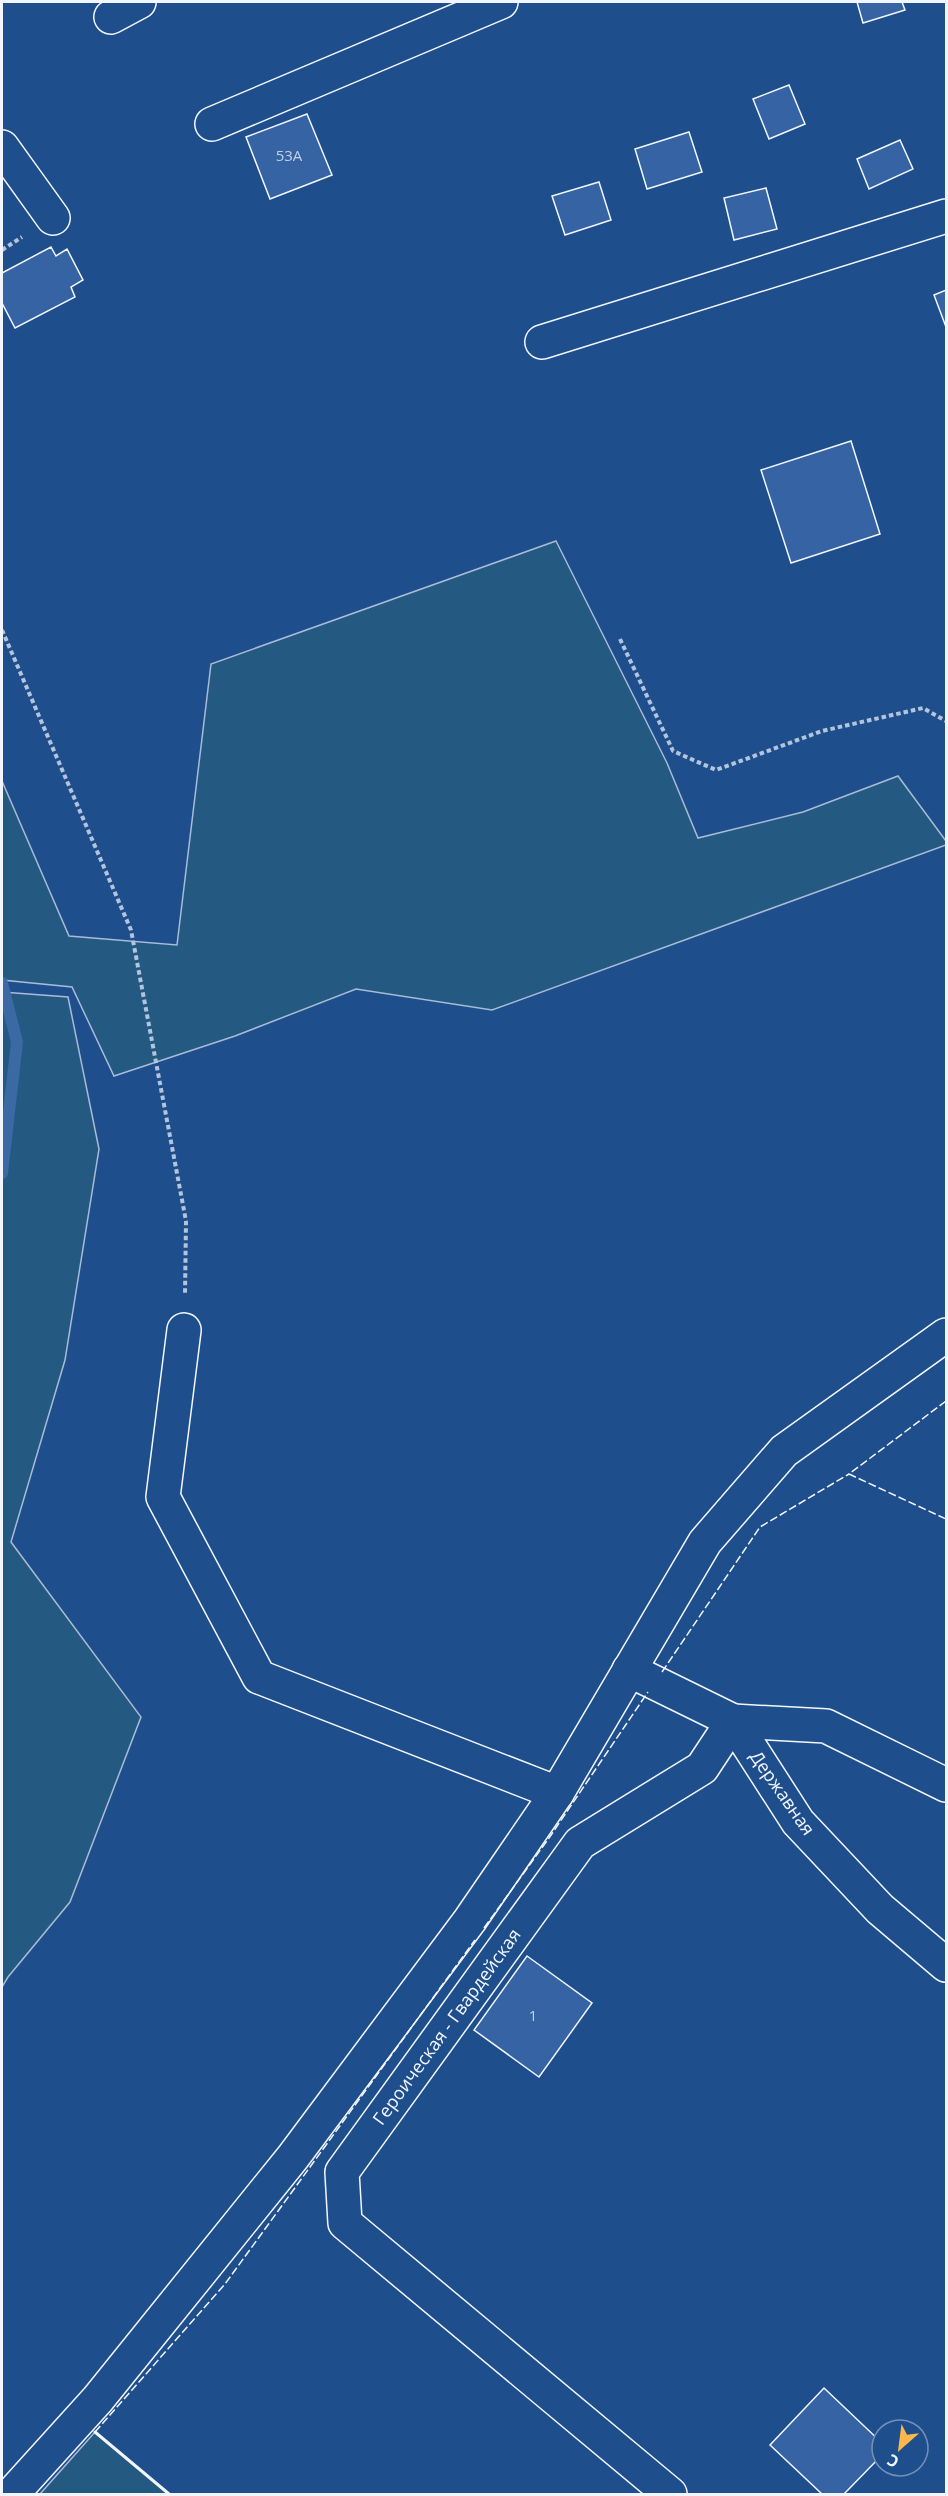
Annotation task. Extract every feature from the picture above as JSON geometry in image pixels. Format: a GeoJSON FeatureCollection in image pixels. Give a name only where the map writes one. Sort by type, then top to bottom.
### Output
{"type":"FeatureCollection","features":[{"type":"Feature","properties":{"kind":"street"},"geometry":{"type":"LineString","coordinates":[[212,124],[501,2]]}},
{"type":"Feature","properties":{"kind":"street"},"geometry":{"type":"LineString","coordinates":[[2,147],[53,218]]}},
{"type":"Feature","properties":{"kind":"street"},"geometry":{"type":"LineString","coordinates":[[542,342],[946,216]]}},
{"type":"Feature","properties":{"kind":"street"},"geometry":{"type":"LineString","coordinates":[[184,1330],[163,1497],[259,1677],[557,1793]]}},
{"type":"Feature","properties":{"kind":"street"},"geometry":{"type":"LineString","coordinates":[[12,2494],[98,2399],[292,2157],[470,1920],[557,1793],[705,1542],[784,1451],[946,1335]]}},
{"type":"Feature","properties":{"kind":"street"},"geometry":{"type":"LineString","coordinates":[[629,1670],[733,1721],[826,1726],[946,1785]]}},
{"type":"Feature","properties":{"kind":"street","name":"Державная"},"geometry":{"type":"LineString","coordinates":[[733,1721],[798,1822],[880,1909],[946,1965]]}},
{"type":"Feature","properties":{"kind":"street","name":"Героическая - Гвардейская"},"geometry":{"type":"LineString","coordinates":[[670,2494],[345,2223],[342,2172],[580,1843],[702,1768],[733,1721]]}},
{"type":"Feature","properties":{"kind":"path"},"geometry":{"type":"LineString","coordinates":[[2,630],[131,930],[186,1221],[184,1330]]}},
{"type":"Feature","properties":{"kind":"path"},"geometry":{"type":"LineString","coordinates":[[620,639],[673,751],[716,770],[822,730],[923,708],[946,721]]}},
{"type":"Feature","properties":{"kind":"shaded area"},"geometry":{"type":"Polygon","coordinates":[[[556,541],[667,763],[698,838],[803,812],[898,776],[946,841],[946,845],[492,1010],[356,989],[235,1036],[114,1076],[72,987],[2,980],[2,781],[69,936],[177,945],[211,664],[556,541]]]}},
{"type":"Feature","properties":{"kind":"shaded area"},"geometry":{"type":"Polygon","coordinates":[[[2,992],[68,997],[99,1149],[65,1360],[11,1542],[141,1717],[70,1902],[2,1987],[2,992]]]}},
{"type":"Feature","properties":{"kind":"shaded area"},"geometry":{"type":"Polygon","coordinates":[[[95,2432],[169,2494],[40,2494],[95,2432]]]}},
{"type":"Feature","properties":{"kind":"building"},"geometry":{"type":"Polygon","coordinates":[[[857,2],[902,2],[905,10],[863,23],[857,2]]]}},
{"type":"Feature","properties":{"kind":"building"},"geometry":{"type":"Polygon","coordinates":[[[789,85],[805,124],[769,139],[753,99],[789,85]]]}},
{"type":"Feature","properties":{"kind":"building"},"geometry":{"type":"Polygon","coordinates":[[[307,114],[332,175],[270,199],[246,137],[307,114]]]}},
{"type":"Feature","properties":{"kind":"building"},"geometry":{"type":"Polygon","coordinates":[[[689,132],[702,172],[647,189],[635,149],[689,132]]]}},
{"type":"Feature","properties":{"kind":"building"},"geometry":{"type":"Polygon","coordinates":[[[900,140],[913,169],[869,189],[857,159],[900,140]]]}},
{"type":"Feature","properties":{"kind":"building"},"geometry":{"type":"Polygon","coordinates":[[[599,182],[611,220],[565,235],[552,196],[599,182]]]}},
{"type":"Feature","properties":{"kind":"building"},"geometry":{"type":"Polygon","coordinates":[[[766,188],[777,229],[734,240],[724,198],[766,188]]]}},
{"type":"Feature","properties":{"kind":"building"},"geometry":{"type":"Polygon","coordinates":[[[51,247],[56,256],[67,249],[83,280],[71,287],[75,297],[15,328],[2,303],[2,273],[51,247]]]}},
{"type":"Feature","properties":{"kind":"building"},"geometry":{"type":"Polygon","coordinates":[[[946,290],[946,327],[934,295],[946,290]]]}},
{"type":"Feature","properties":{"kind":"building"},"geometry":{"type":"Polygon","coordinates":[[[851,441],[880,534],[791,563],[761,470],[851,441]]]}},
{"type":"Feature","properties":{"kind":"building"},"geometry":{"type":"Polygon","coordinates":[[[527,1956],[592,2003],[539,2077],[474,2030],[527,1956]]]}},
{"type":"Feature","properties":{"kind":"building"},"geometry":{"type":"Polygon","coordinates":[[[824,2388],[870,2432],[870,2467],[844,2494],[822,2494],[770,2445],[824,2388]]]}},
{"type":"Feature","properties":{"kind":"waterway"},"geometry":{"type":"LineString","coordinates":[[2,983],[17,1042],[2,1173]]}},
{"type":"Feature","properties":{"kind":"fence"},"geometry":{"type":"LineString","coordinates":[[946,1401],[849,1474],[946,1519]]}},
{"type":"Feature","properties":{"kind":"fence"},"geometry":{"type":"LineString","coordinates":[[662,1672],[760,1527],[849,1474]]}},
{"type":"Feature","properties":{"kind":"fence"},"geometry":{"type":"LineString","coordinates":[[484,1928],[549,1838],[648,1692]]}},
{"type":"Feature","properties":{"kind":"fence"},"geometry":{"type":"LineString","coordinates":[[95,2432],[225,2284],[475,1940]]}},
{"type":"Feature","properties":{"kind":"wall"},"geometry":{"type":"LineString","coordinates":[[95,2432],[169,2494]]}}]}
